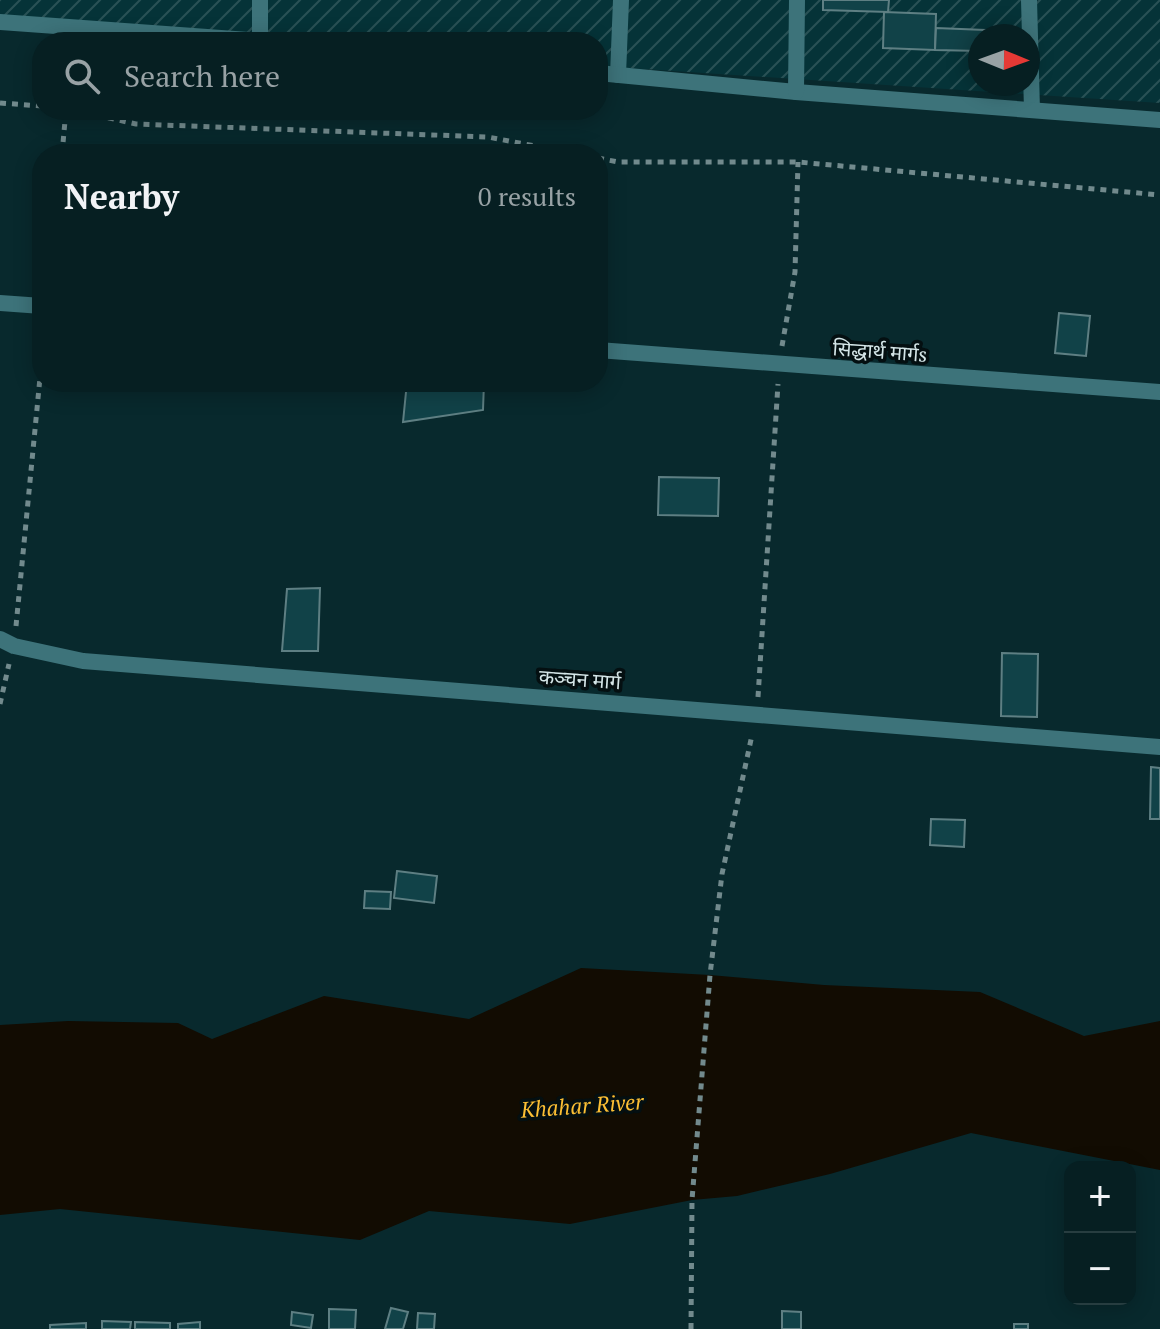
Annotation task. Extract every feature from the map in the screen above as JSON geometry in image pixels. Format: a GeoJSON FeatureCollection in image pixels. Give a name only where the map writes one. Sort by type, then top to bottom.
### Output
{"type":"FeatureCollection","features":[{"type":"Feature","properties":{"kind":"street"},"geometry":{"type":"LineString","coordinates":[[260,0],[260,32]]}},
{"type":"Feature","properties":{"kind":"street"},"geometry":{"type":"LineString","coordinates":[[618,75],[621,0]]}},
{"type":"Feature","properties":{"kind":"street"},"geometry":{"type":"LineString","coordinates":[[796,92],[797,0]]}},
{"type":"Feature","properties":{"kind":"street"},"geometry":{"type":"LineString","coordinates":[[1029,0],[1032,110]]}},
{"type":"Feature","properties":{"kind":"street"},"geometry":{"type":"LineString","coordinates":[[0,22],[144,32]]}},
{"type":"Feature","properties":{"kind":"street"},"geometry":{"type":"LineString","coordinates":[[608,74],[1160,120]]}},
{"type":"Feature","properties":{"kind":"street"},"geometry":{"type":"LineString","coordinates":[[0,303],[32,305]]}},
{"type":"Feature","properties":{"kind":"street","name":"सिद्धार्थ मार्गs"},"geometry":{"type":"LineString","coordinates":[[608,351],[1160,392]]}},
{"type":"Feature","properties":{"kind":"street","name":"कञ्चन मार्ग"},"geometry":{"type":"LineString","coordinates":[[7,643],[83,661],[1160,747]]}},
{"type":"Feature","properties":{"kind":"path"},"geometry":{"type":"LineString","coordinates":[[0,103],[32,105]]}},
{"type":"Feature","properties":{"kind":"path"},"geometry":{"type":"LineString","coordinates":[[63,144],[65,120]]}},
{"type":"Feature","properties":{"kind":"path"},"geometry":{"type":"LineString","coordinates":[[118,120],[136,124],[488,137],[525,144]]}},
{"type":"Feature","properties":{"kind":"path"},"geometry":{"type":"LineString","coordinates":[[608,160],[798,162],[1160,195]]}},
{"type":"Feature","properties":{"kind":"path"},"geometry":{"type":"LineString","coordinates":[[691,1329],[692,1200],[710,975],[722,874],[757,713],[779,364],[795,272],[798,162]]}},
{"type":"Feature","properties":{"kind":"path"},"geometry":{"type":"LineString","coordinates":[[0,704],[38,392]]}},
{"type":"Feature","properties":{"kind":"shaded area"},"geometry":{"type":"Polygon","coordinates":[[[0,0],[1160,0],[1160,103],[1040,95],[1040,24],[968,24],[968,90],[608,67],[608,32],[76,32],[0,27],[0,0]]]}},
{"type":"Feature","properties":{"kind":"water","name":"Khahar River"},"geometry":{"type":"Polygon","coordinates":[[[581,968],[980,992],[1084,1036],[1160,1021],[1160,1170],[1136,1165],[1136,1161],[1114,1161],[971,1133],[830,1174],[737,1196],[692,1200],[570,1224],[429,1211],[360,1240],[60,1209],[0,1215],[0,1025],[68,1021],[178,1023],[212,1039],[324,996],[469,1019],[581,968]]]}},
{"type":"Feature","properties":{"kind":"building"},"geometry":{"type":"Polygon","coordinates":[[[823,0],[889,0],[888,12],[823,10],[823,0]]]}},
{"type":"Feature","properties":{"kind":"building"},"geometry":{"type":"Polygon","coordinates":[[[884,12],[936,14],[935,50],[883,48],[884,12]]]}},
{"type":"Feature","properties":{"kind":"building"},"geometry":{"type":"Polygon","coordinates":[[[936,28],[968,29],[968,51],[935,50],[936,28]]]}},
{"type":"Feature","properties":{"kind":"building"},"geometry":{"type":"Polygon","coordinates":[[[1059,313],[1090,316],[1086,356],[1055,353],[1059,313]]]}},
{"type":"Feature","properties":{"kind":"building"},"geometry":{"type":"Polygon","coordinates":[[[406,392],[484,392],[483,410],[403,422],[406,392]]]}},
{"type":"Feature","properties":{"kind":"building"},"geometry":{"type":"Polygon","coordinates":[[[659,477],[719,478],[718,516],[658,515],[659,477]]]}},
{"type":"Feature","properties":{"kind":"building"},"geometry":{"type":"Polygon","coordinates":[[[320,588],[318,651],[282,651],[287,589],[320,588]]]}},
{"type":"Feature","properties":{"kind":"building"},"geometry":{"type":"Polygon","coordinates":[[[1002,653],[1038,654],[1037,717],[1001,716],[1002,653]]]}},
{"type":"Feature","properties":{"kind":"building"},"geometry":{"type":"Polygon","coordinates":[[[1151,767],[1160,768],[1160,819],[1150,819],[1151,767]]]}},
{"type":"Feature","properties":{"kind":"building"},"geometry":{"type":"Polygon","coordinates":[[[931,819],[965,820],[964,847],[930,845],[931,819]]]}},
{"type":"Feature","properties":{"kind":"building"},"geometry":{"type":"Polygon","coordinates":[[[397,871],[437,876],[434,903],[394,898],[397,871]]]}},
{"type":"Feature","properties":{"kind":"building"},"geometry":{"type":"Polygon","coordinates":[[[365,891],[391,892],[390,909],[364,908],[365,891]]]}},
{"type":"Feature","properties":{"kind":"building"},"geometry":{"type":"Polygon","coordinates":[[[391,1308],[408,1312],[403,1329],[385,1329],[391,1308]]]}},
{"type":"Feature","properties":{"kind":"building"},"geometry":{"type":"Polygon","coordinates":[[[329,1309],[356,1310],[355,1329],[329,1329],[329,1309]]]}},
{"type":"Feature","properties":{"kind":"building"},"geometry":{"type":"Polygon","coordinates":[[[782,1311],[801,1312],[801,1329],[782,1329],[782,1311]]]}},
{"type":"Feature","properties":{"kind":"building"},"geometry":{"type":"Polygon","coordinates":[[[292,1312],[313,1315],[311,1328],[291,1325],[292,1312]]]}},
{"type":"Feature","properties":{"kind":"building"},"geometry":{"type":"Polygon","coordinates":[[[418,1313],[435,1314],[434,1329],[417,1329],[418,1313]]]}},
{"type":"Feature","properties":{"kind":"building"},"geometry":{"type":"Polygon","coordinates":[[[102,1321],[131,1322],[130,1329],[102,1329],[102,1321]]]}},
{"type":"Feature","properties":{"kind":"building"},"geometry":{"type":"Polygon","coordinates":[[[135,1322],[170,1323],[170,1329],[135,1329],[135,1322]]]}},
{"type":"Feature","properties":{"kind":"building"},"geometry":{"type":"Polygon","coordinates":[[[200,1322],[200,1329],[178,1329],[178,1324],[200,1322]]]}},
{"type":"Feature","properties":{"kind":"building"},"geometry":{"type":"Polygon","coordinates":[[[86,1323],[86,1329],[50,1329],[50,1325],[86,1323]]]}},
{"type":"Feature","properties":{"kind":"building"},"geometry":{"type":"Polygon","coordinates":[[[1014,1324],[1028,1324],[1028,1329],[1014,1329],[1014,1324]]]}}]}
